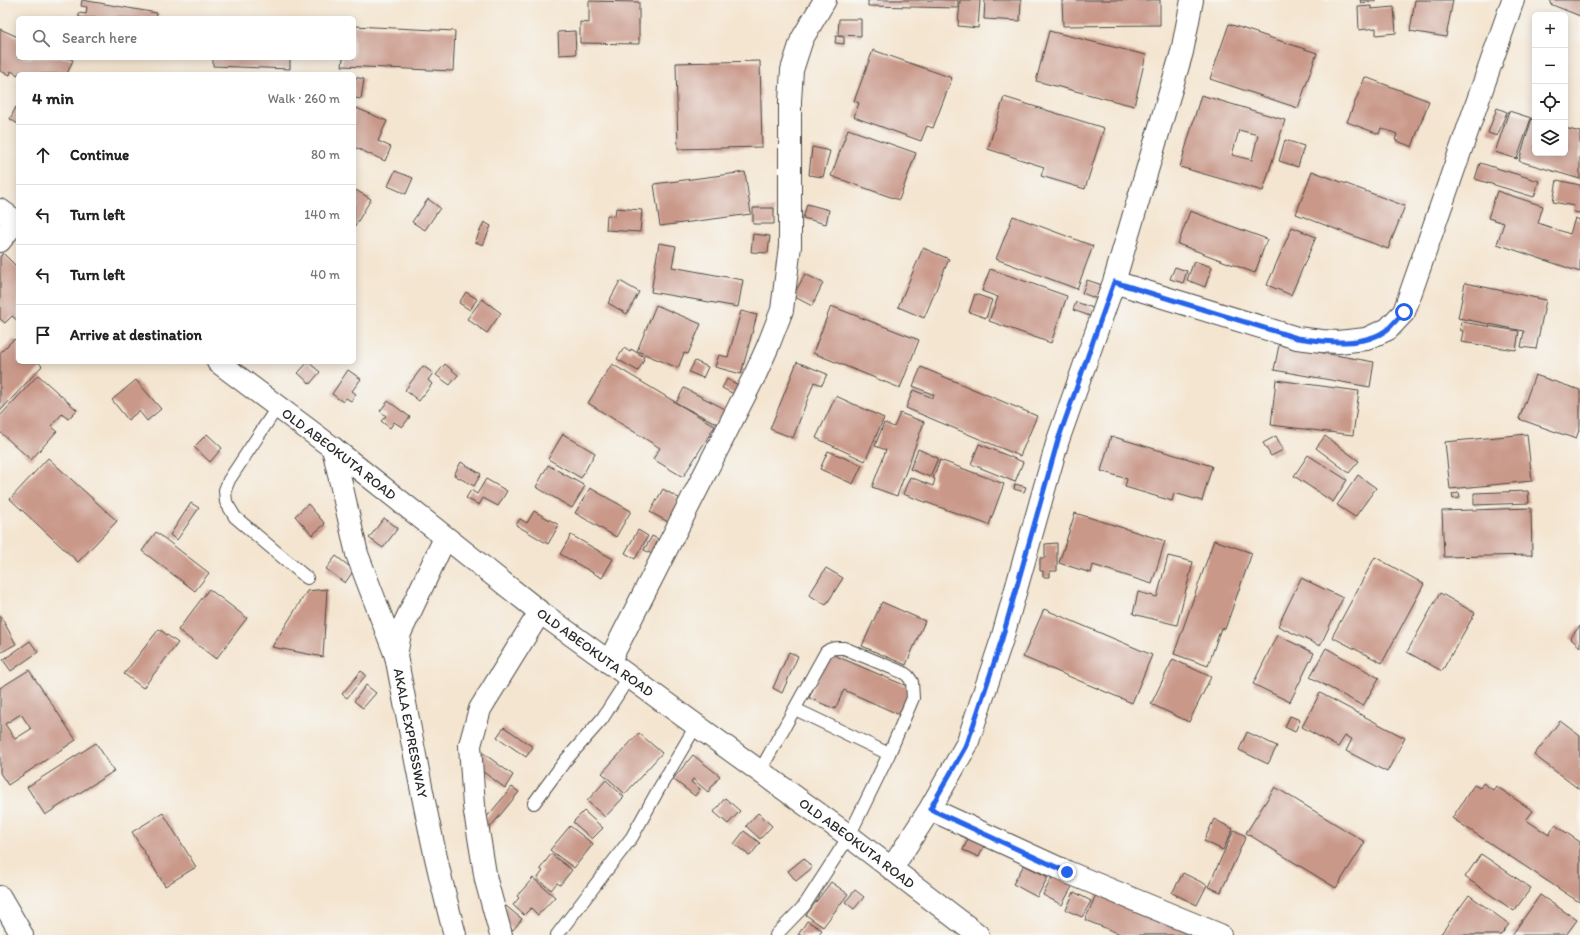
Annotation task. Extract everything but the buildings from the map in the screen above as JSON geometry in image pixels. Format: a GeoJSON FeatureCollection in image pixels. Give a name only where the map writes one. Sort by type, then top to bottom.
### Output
{"type":"FeatureCollection","features":[{"type":"Feature","properties":{"kind":"main road"},"geometry":{"type":"LineString","coordinates":[[609,662],[755,375],[782,310],[790,246],[790,101],[792,70],[802,39],[825,0]]}},
{"type":"Feature","properties":{"kind":"main road"},"geometry":{"type":"LineString","coordinates":[[892,868],[930,809],[967,744],[1002,639],[1058,440],[1114,282],[1182,52],[1192,0]]}},
{"type":"Feature","properties":{"kind":"main road"},"geometry":{"type":"LineString","coordinates":[[1114,282],[1297,338],[1338,342],[1366,340],[1388,329],[1404,312],[1513,0]]}},
{"type":"Feature","properties":{"kind":"main road"},"geometry":{"type":"LineString","coordinates":[[0,241],[11,218]]}},
{"type":"Feature","properties":{"kind":"main road","name":"OLD ABEOKUTA ROAD"},"geometry":{"type":"LineString","coordinates":[[221,364],[333,448],[540,612],[629,677],[697,724],[849,836],[978,935]]}},
{"type":"Feature","properties":{"kind":"main road"},"geometry":{"type":"LineString","coordinates":[[333,448],[357,554],[396,656]]}},
{"type":"Feature","properties":{"kind":"main road","name":"AKALA EXPRESSWAY"},"geometry":{"type":"LineString","coordinates":[[445,538],[400,633],[396,656],[426,811],[443,889],[455,935]]}},
{"type":"Feature","properties":{"kind":"main road"},"geometry":{"type":"LineString","coordinates":[[501,935],[486,880],[474,806],[470,745],[480,709],[540,612]]}},
{"type":"Feature","properties":{"kind":"main road"},"geometry":{"type":"LineString","coordinates":[[930,809],[1067,872],[1220,935]]}},
{"type":"Feature","properties":{"kind":"main road"},"geometry":{"type":"LineString","coordinates":[[0,897],[22,935]]}},
{"type":"Feature","properties":{"kind":"lane"},"geometry":{"type":"LineString","coordinates":[[278,406],[229,480],[225,490],[226,502],[235,517],[307,578]]}},
{"type":"Feature","properties":{"kind":"lane"},"geometry":{"type":"LineString","coordinates":[[760,771],[826,652],[830,649],[844,648],[904,673],[912,682],[914,691],[913,698],[889,754],[849,836],[804,906],[776,935]]}},
{"type":"Feature","properties":{"kind":"lane"},"geometry":{"type":"LineString","coordinates":[[534,803],[565,761],[602,719],[629,677]]}},
{"type":"Feature","properties":{"kind":"lane"},"geometry":{"type":"LineString","coordinates":[[795,709],[889,754]]}},
{"type":"Feature","properties":{"kind":"lane"},"geometry":{"type":"LineString","coordinates":[[557,935],[632,837],[656,792],[697,724]]}},
{"type":"Feature","properties":{"kind":"route"},"geometry":{"type":"LineString","coordinates":[[1067,872],[930,809],[967,744],[1002,639],[1058,440],[1114,282],[1297,338],[1322,341],[1338,342],[1366,340],[1388,329],[1404,312]]}}]}
